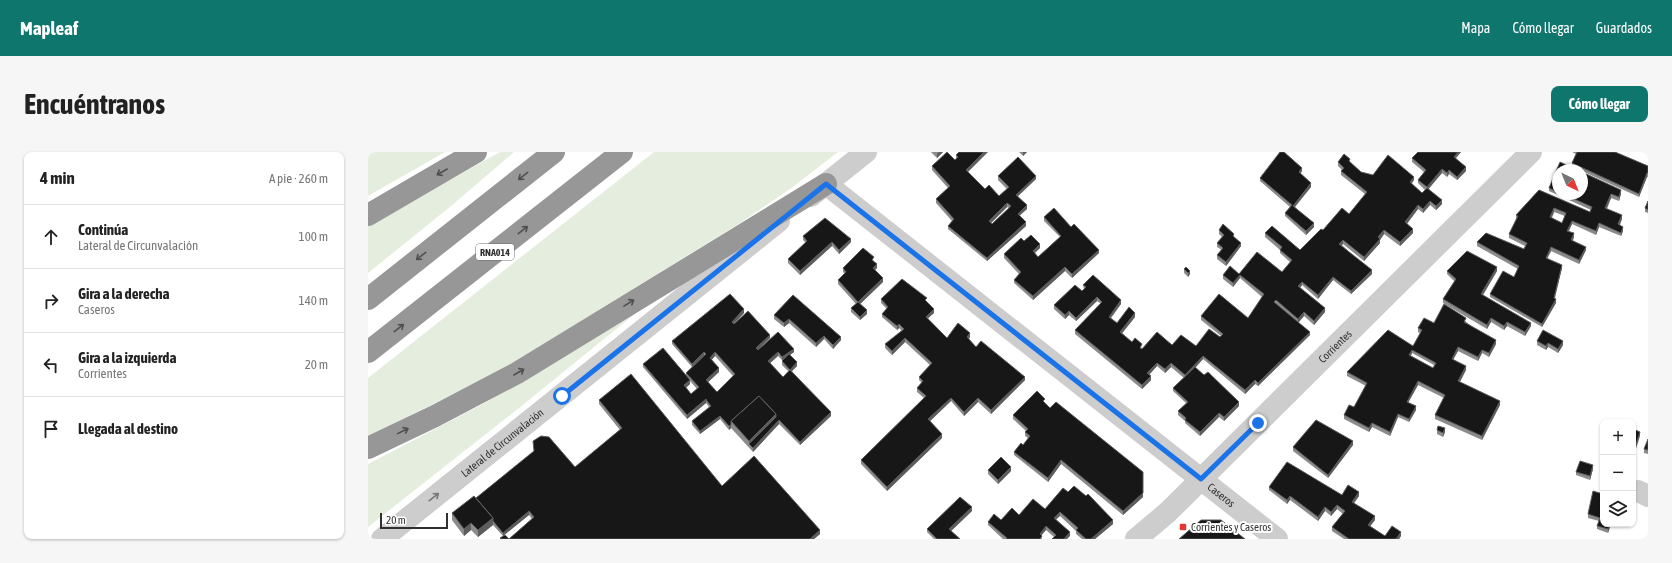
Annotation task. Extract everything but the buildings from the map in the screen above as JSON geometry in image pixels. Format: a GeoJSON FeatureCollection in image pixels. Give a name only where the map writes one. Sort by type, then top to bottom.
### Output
{"type":"FeatureCollection","features":[{"type":"Feature","properties":{"kind":"highway"},"geometry":{"type":"LineString","coordinates":[[368,215],[476,152]]}},
{"type":"Feature","properties":{"kind":"highway"},"geometry":{"type":"LineString","coordinates":[[368,299],[554,152]]}},
{"type":"Feature","properties":{"kind":"highway","name":"RNA014"},"geometry":{"type":"LineString","coordinates":[[368,352],[622,152]]}},
{"type":"Feature","properties":{"kind":"highway"},"geometry":{"type":"LineString","coordinates":[[368,448],[435,416],[517,373],[826,184]]}},
{"type":"Feature","properties":{"kind":"street","name":"Lateral de Circunvalación"},"geometry":{"type":"LineString","coordinates":[[382,539],[866,152]]}},
{"type":"Feature","properties":{"kind":"street","name":"Corrientes"},"geometry":{"type":"LineString","coordinates":[[1136,539],[1168,512],[1531,152]]}},
{"type":"Feature","properties":{"kind":"street","name":"Caseros"},"geometry":{"type":"LineString","coordinates":[[826,184],[1277,539]]}},
{"type":"Feature","properties":{"kind":"green space"},"geometry":{"type":"Polygon","coordinates":[[[368,152],[445,152],[368,196],[368,152]]]}},
{"type":"Feature","properties":{"kind":"green space"},"geometry":{"type":"Polygon","coordinates":[[[500,152],[514,152],[451,206],[368,273],[368,225],[500,152]]]}},
{"type":"Feature","properties":{"kind":"green space"},"geometry":{"type":"Polygon","coordinates":[[[654,152],[838,152],[790,189],[740,223],[498,372],[368,436],[368,378],[654,152]]]}},
{"type":"Feature","properties":{"kind":"green space"},"geometry":{"type":"Polygon","coordinates":[[[636,313],[519,408],[368,527],[368,464],[485,403],[577,346],[636,313]]]}},
{"type":"Feature","properties":{"kind":"place","name":"Corrientes y Caseros"},"geometry":{"type":"Point","coordinates":[1183,527]}},
{"type":"Feature","properties":{"kind":"route"},"geometry":{"type":"LineString","coordinates":[[562,396],[826,184],[1201,479],[1258,423]]}}]}
